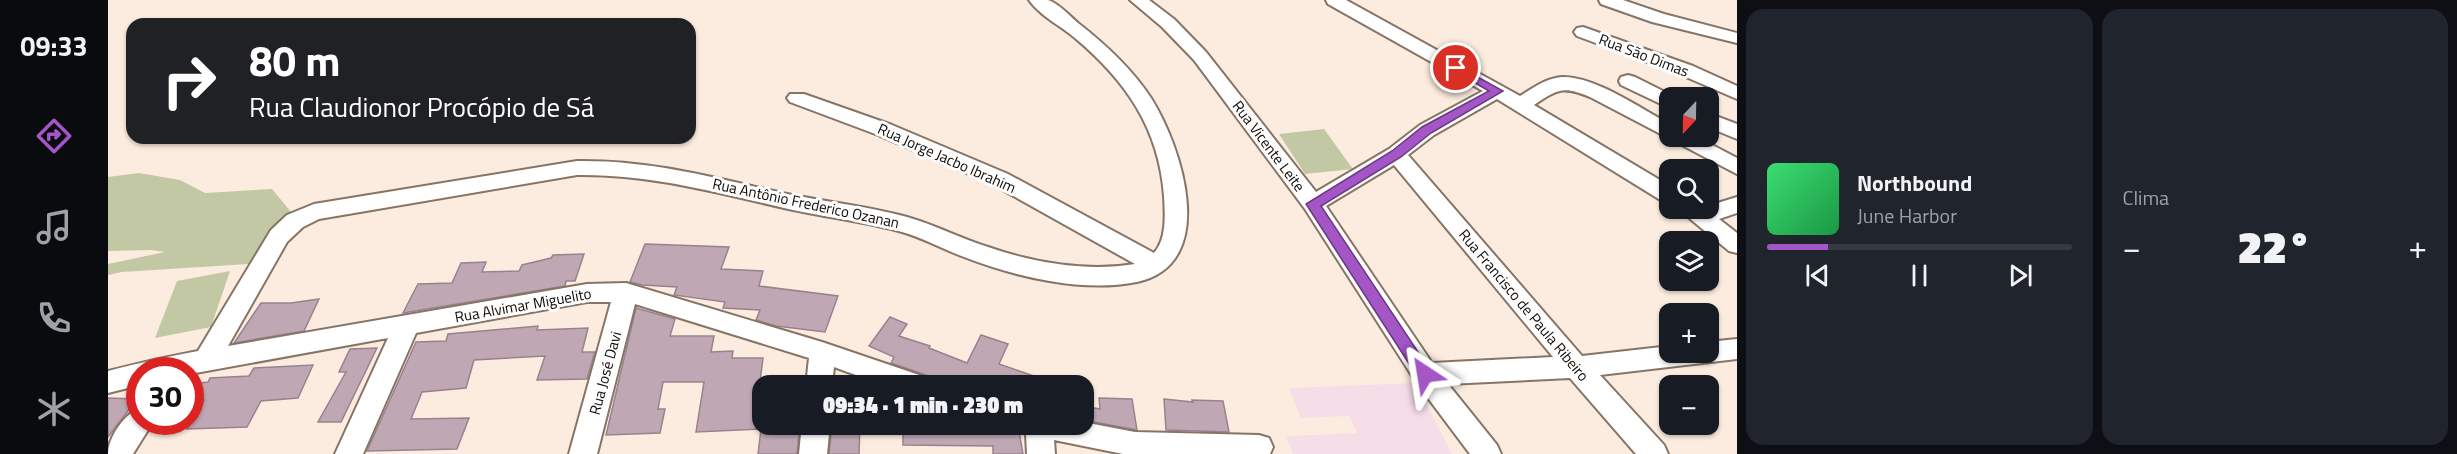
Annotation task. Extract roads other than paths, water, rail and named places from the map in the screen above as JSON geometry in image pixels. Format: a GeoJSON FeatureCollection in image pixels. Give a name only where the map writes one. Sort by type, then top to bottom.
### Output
{"type":"FeatureCollection","features":[{"type":"Feature","properties":{"kind":"street"},"geometry":{"type":"LineString","coordinates":[[1037,0],[1112,60],[1146,106],[1162,139],[1172,170],[1176,211],[1169,251],[1166,257],[1156,265]]}},
{"type":"Feature","properties":{"kind":"street","name":"Rua Vicente Leite"},"geometry":{"type":"LineString","coordinates":[[1138,0],[1168,23],[1200,56],[1313,204],[1425,374],[1487,454]]}},
{"type":"Feature","properties":{"kind":"street"},"geometry":{"type":"LineString","coordinates":[[1334,0],[1497,91],[1659,189]]}},
{"type":"Feature","properties":{"kind":"street"},"geometry":{"type":"LineString","coordinates":[[1607,0],[1658,18],[1737,38]]}},
{"type":"Feature","properties":{"kind":"street","name":"Rua São Dimas"},"geometry":{"type":"LineString","coordinates":[[1583,32],[1686,70],[1737,93]]}},
{"type":"Feature","properties":{"kind":"street"},"geometry":{"type":"LineString","coordinates":[[1628,81],[1659,96]]}},
{"type":"Feature","properties":{"kind":"street"},"geometry":{"type":"LineString","coordinates":[[1520,105],[1553,85],[1567,83],[1584,88],[1659,126]]}},
{"type":"Feature","properties":{"kind":"street"},"geometry":{"type":"LineString","coordinates":[[1313,204],[1396,154],[1427,130],[1497,91]]}},
{"type":"Feature","properties":{"kind":"street","name":"Rua Jorge Jacbo Ibrahim"},"geometry":{"type":"LineString","coordinates":[[797,98],[885,130],[1000,179],[1156,265]]}},
{"type":"Feature","properties":{"kind":"street"},"geometry":{"type":"LineString","coordinates":[[1719,124],[1737,132]]}},
{"type":"Feature","properties":{"kind":"street"},"geometry":{"type":"LineString","coordinates":[[1700,147],[1737,166]]}},
{"type":"Feature","properties":{"kind":"street","name":"Rua Francisco de Paula Ribeiro"},"geometry":{"type":"LineString","coordinates":[[1396,154],[1576,367],[1654,454]]}},
{"type":"Feature","properties":{"kind":"street","name":"Rua Antônio Frederico Ozanan"},"geometry":{"type":"LineString","coordinates":[[207,359],[279,236],[303,217],[314,212],[577,168],[607,166],[674,173],[788,201],[907,225],[981,254],[1029,267],[1120,277],[1138,273],[1156,265]]}},
{"type":"Feature","properties":{"kind":"street"},"geometry":{"type":"LineString","coordinates":[[1719,208],[1737,205]]}},
{"type":"Feature","properties":{"kind":"street"},"geometry":{"type":"LineString","coordinates":[[1705,219],[1737,245]]}},
{"type":"Feature","properties":{"kind":"street","name":"Rua Alvimar Miguelito"},"geometry":{"type":"LineString","coordinates":[[204,360],[587,293],[627,292],[822,352],[888,375]]}},
{"type":"Feature","properties":{"kind":"street","name":"Rua José Davi"},"geometry":{"type":"LineString","coordinates":[[583,454],[627,292]]}},
{"type":"Feature","properties":{"kind":"street"},"geometry":{"type":"LineString","coordinates":[[349,454],[407,325]]}},
{"type":"Feature","properties":{"kind":"street"},"geometry":{"type":"LineString","coordinates":[[1425,374],[1576,367],[1737,350]]}},
{"type":"Feature","properties":{"kind":"street"},"geometry":{"type":"LineString","coordinates":[[820,375],[822,352]]}},
{"type":"Feature","properties":{"kind":"street"},"geometry":{"type":"LineString","coordinates":[[108,381],[126,377]]}},
{"type":"Feature","properties":{"kind":"street"},"geometry":{"type":"LineString","coordinates":[[117,454],[130,435]]}},
{"type":"Feature","properties":{"kind":"street"},"geometry":{"type":"LineString","coordinates":[[813,454],[815,435]]}},
{"type":"Feature","properties":{"kind":"street"},"geometry":{"type":"LineString","coordinates":[[1038,435],[1135,444],[1259,447]]}}]}
